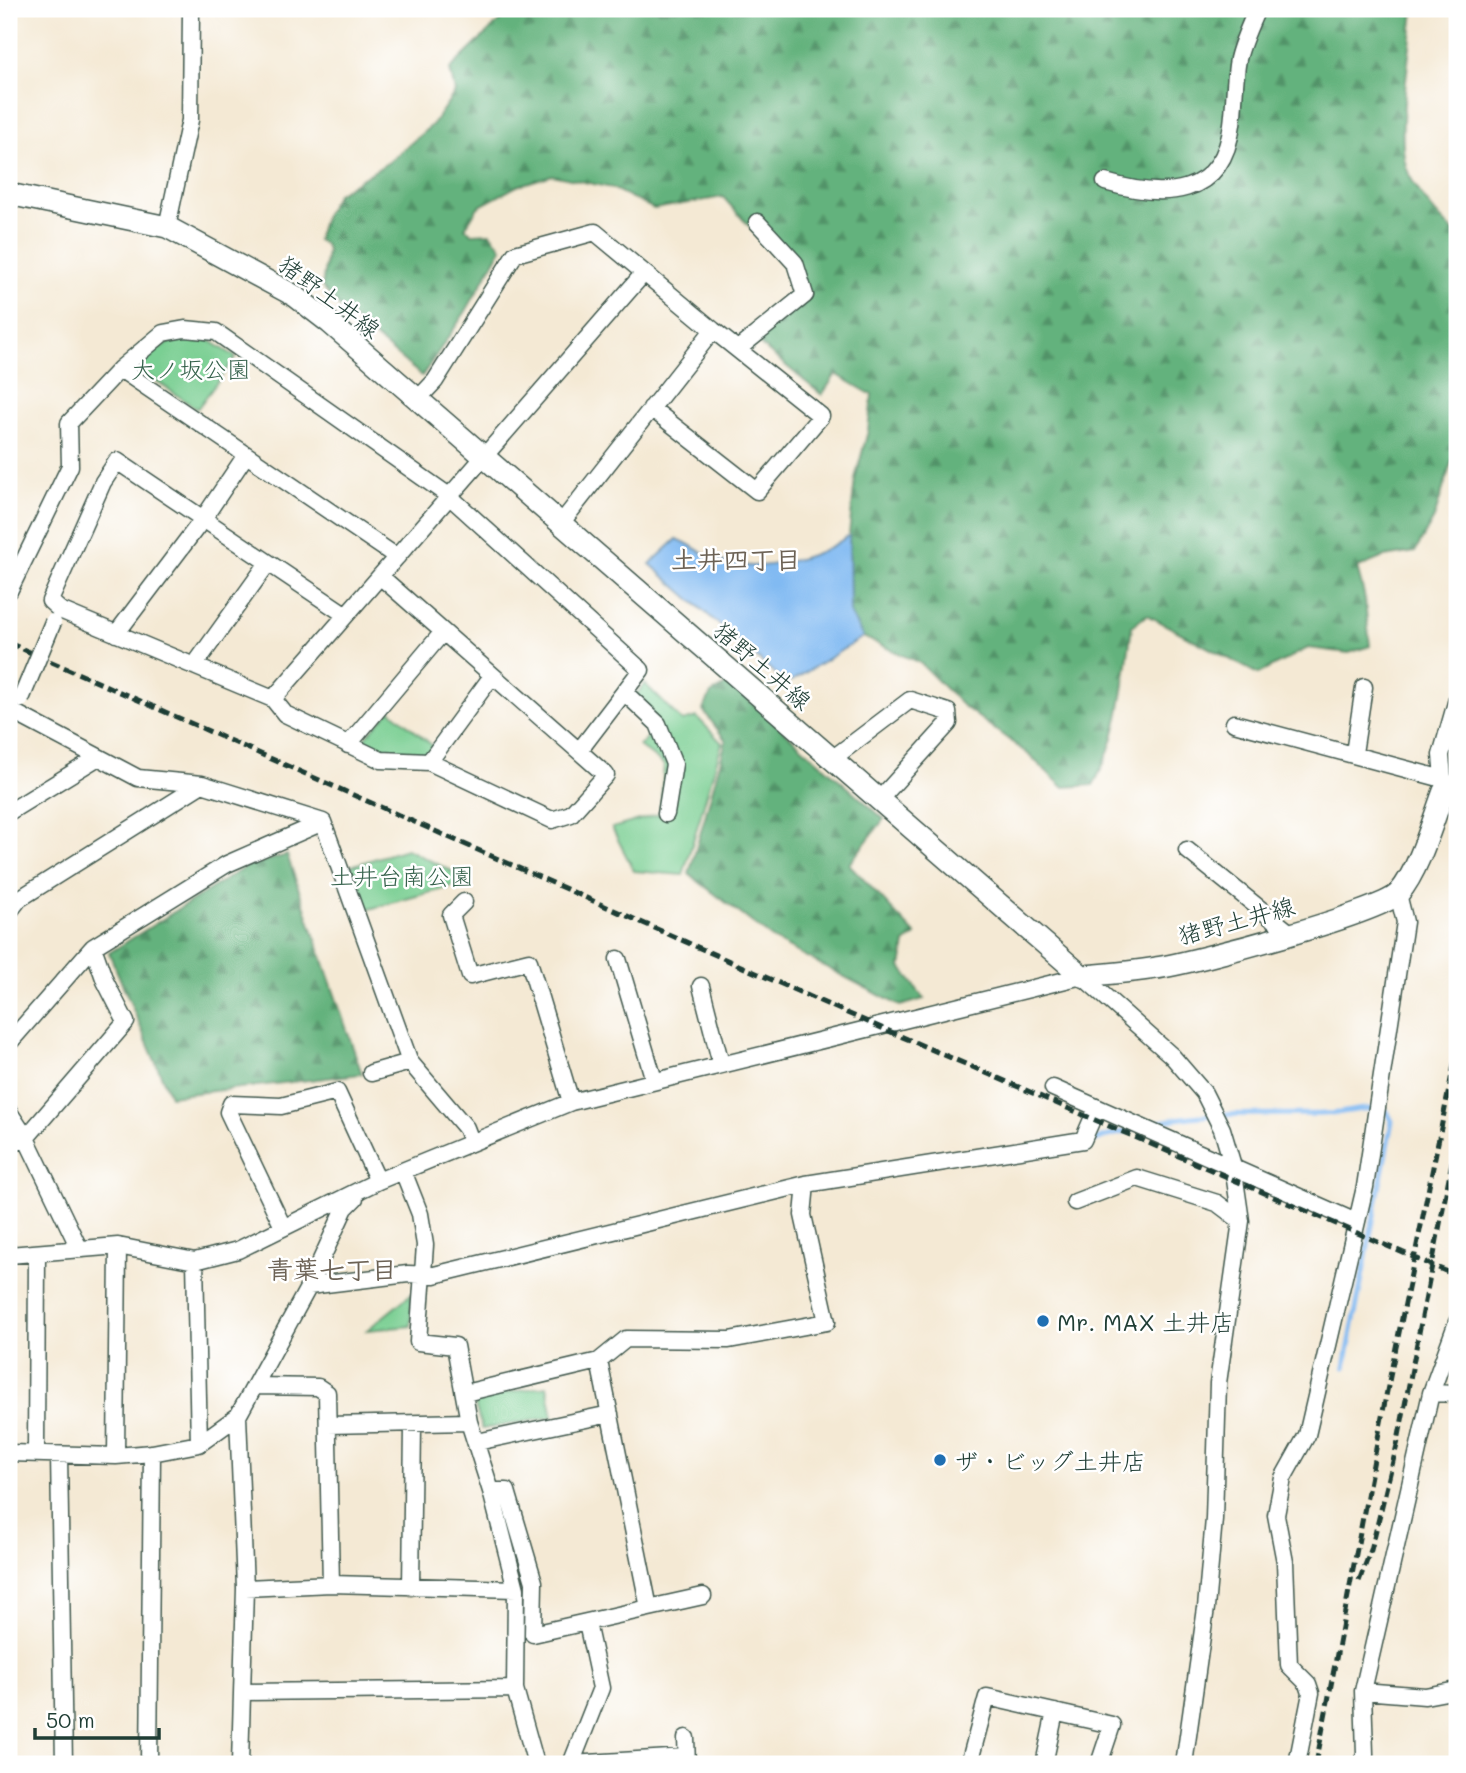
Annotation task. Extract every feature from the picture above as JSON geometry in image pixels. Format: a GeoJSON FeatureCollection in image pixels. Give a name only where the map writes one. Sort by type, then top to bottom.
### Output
{"type":"FeatureCollection","features":[{"type":"Feature","properties":{"kind":"main road","name":"猪野土井線"},"geometry":{"type":"LineString","coordinates":[[9,194],[167,227],[229,258],[295,296],[562,522],[1082,976],[1158,968],[1290,933],[1384,904],[1398,894]]}},
{"type":"Feature","properties":{"kind":"main road"},"geometry":{"type":"LineString","coordinates":[[1398,894],[1408,880],[1448,785]]}},
{"type":"Feature","properties":{"kind":"street"},"geometry":{"type":"LineString","coordinates":[[167,227],[190,120],[191,9]]}},
{"type":"Feature","properties":{"kind":"street"},"geometry":{"type":"LineString","coordinates":[[1105,182],[1159,194],[1198,183],[1214,167],[1226,150],[1232,126],[1238,60],[1257,9]]}},
{"type":"Feature","properties":{"kind":"street"},"geometry":{"type":"LineString","coordinates":[[738,349],[805,295],[795,263],[757,222]]}},
{"type":"Feature","properties":{"kind":"street"},"geometry":{"type":"LineString","coordinates":[[418,400],[435,381],[514,254],[595,232],[821,416],[757,491],[651,408]]}},
{"type":"Feature","properties":{"kind":"street"},"geometry":{"type":"LineString","coordinates":[[273,699],[644,273]]}},
{"type":"Feature","properties":{"kind":"street"},"geometry":{"type":"LineString","coordinates":[[9,591],[70,466],[69,423],[120,369],[163,333],[185,329],[216,332],[449,496],[641,670],[579,751]]}},
{"type":"Feature","properties":{"kind":"street"},"geometry":{"type":"LineString","coordinates":[[562,522],[713,330]]}},
{"type":"Feature","properties":{"kind":"street"},"geometry":{"type":"LineString","coordinates":[[120,369],[397,558]]}},
{"type":"Feature","properties":{"kind":"street"},"geometry":{"type":"LineString","coordinates":[[116,634],[202,519],[246,454]]}},
{"type":"Feature","properties":{"kind":"street"},"geometry":{"type":"LineString","coordinates":[[346,615],[117,461],[103,482],[50,601],[57,616],[116,634],[273,699],[285,714],[381,760],[429,762],[552,820],[571,814],[606,775],[381,577]]}},
{"type":"Feature","properties":{"kind":"street"},"geometry":{"type":"LineString","coordinates":[[194,666],[268,563]]}},
{"type":"Feature","properties":{"kind":"street"},"geometry":{"type":"LineString","coordinates":[[57,616],[16,712],[138,778],[202,784],[323,822]]}},
{"type":"Feature","properties":{"kind":"street"},"geometry":{"type":"LineString","coordinates":[[348,745],[443,632]]}},
{"type":"Feature","properties":{"kind":"street"},"geometry":{"type":"LineString","coordinates":[[429,762],[492,676]]}},
{"type":"Feature","properties":{"kind":"street"},"geometry":{"type":"LineString","coordinates":[[1354,753],[1364,687]]}},
{"type":"Feature","properties":{"kind":"street"},"geometry":{"type":"LineString","coordinates":[[624,692],[658,724],[674,764],[666,814]]}},
{"type":"Feature","properties":{"kind":"street"},"geometry":{"type":"LineString","coordinates":[[1448,785],[1441,755],[1457,699]]}},
{"type":"Feature","properties":{"kind":"street"},"geometry":{"type":"LineString","coordinates":[[832,759],[910,700],[947,712],[948,723],[879,800]]}},
{"type":"Feature","properties":{"kind":"street"},"geometry":{"type":"LineString","coordinates":[[1234,723],[1354,753],[1448,785]]}},
{"type":"Feature","properties":{"kind":"street"},"geometry":{"type":"LineString","coordinates":[[9,812],[97,758]]}},
{"type":"Feature","properties":{"kind":"street"},"geometry":{"type":"LineString","coordinates":[[12,899],[202,784]]}},
{"type":"Feature","properties":{"kind":"street"},"geometry":{"type":"LineString","coordinates":[[9,1043],[93,947],[227,864],[323,822]]}},
{"type":"Feature","properties":{"kind":"street"},"geometry":{"type":"LineString","coordinates":[[323,822],[410,1062],[466,1128],[471,1141]]}},
{"type":"Feature","properties":{"kind":"street"},"geometry":{"type":"LineString","coordinates":[[1187,850],[1290,933]]}},
{"type":"Feature","properties":{"kind":"street"},"geometry":{"type":"LineString","coordinates":[[1297,1764],[1311,1693],[1308,1684],[1289,1665],[1285,1562],[1276,1515],[1283,1478],[1307,1435],[1356,1222],[1375,1119],[1405,922],[1398,894]]}},
{"type":"Feature","properties":{"kind":"street"},"geometry":{"type":"LineString","coordinates":[[464,902],[452,915],[470,976],[529,961],[571,1101]]}},
{"type":"Feature","properties":{"kind":"street"},"geometry":{"type":"LineString","coordinates":[[9,1145],[26,1138],[126,1022],[105,981],[93,947]]}},
{"type":"Feature","properties":{"kind":"street"},"geometry":{"type":"LineString","coordinates":[[618,959],[654,1080]]}},
{"type":"Feature","properties":{"kind":"street"},"geometry":{"type":"LineString","coordinates":[[9,1255],[118,1246],[194,1261],[238,1250],[378,1181],[571,1101],[1082,976],[1172,1056],[1211,1104],[1233,1166],[1241,1221],[1219,1383],[1214,1520],[1206,1608],[1184,1764]]}},
{"type":"Feature","properties":{"kind":"street"},"geometry":{"type":"LineString","coordinates":[[701,986],[721,1063]]}},
{"type":"Feature","properties":{"kind":"street"},"geometry":{"type":"LineString","coordinates":[[371,1073],[410,1062]]}},
{"type":"Feature","properties":{"kind":"street"},"geometry":{"type":"LineString","coordinates":[[1053,1088],[1356,1222]]}},
{"type":"Feature","properties":{"kind":"street"},"geometry":{"type":"LineString","coordinates":[[283,1227],[228,1112],[231,1104],[281,1106],[337,1092],[378,1181]]}},
{"type":"Feature","properties":{"kind":"street"},"geometry":{"type":"LineString","coordinates":[[309,1286],[434,1275],[806,1184],[1083,1140],[1097,1108]]}},
{"type":"Feature","properties":{"kind":"street"},"geometry":{"type":"LineString","coordinates":[[9,1112],[26,1138],[79,1248]]}},
{"type":"Feature","properties":{"kind":"street"},"geometry":{"type":"LineString","coordinates":[[403,1171],[420,1214],[425,1245],[418,1342],[455,1346],[469,1422],[491,1491],[516,1589],[515,1689],[536,1764]]}},
{"type":"Feature","properties":{"kind":"street"},"geometry":{"type":"LineString","coordinates":[[1075,1202],[1137,1178],[1217,1203],[1241,1221]]}},
{"type":"Feature","properties":{"kind":"street"},"geometry":{"type":"LineString","coordinates":[[465,1393],[599,1361],[626,1339],[729,1340],[827,1322],[803,1214],[806,1184]]}},
{"type":"Feature","properties":{"kind":"street"},"geometry":{"type":"LineString","coordinates":[[9,1453],[116,1456],[152,1453],[199,1444],[238,1416],[309,1286],[345,1208],[360,1192]]}},
{"type":"Feature","properties":{"kind":"street"},"geometry":{"type":"LineString","coordinates":[[116,1456],[118,1246]]}},
{"type":"Feature","properties":{"kind":"street"},"geometry":{"type":"LineString","coordinates":[[36,1453],[37,1253]]}},
{"type":"Feature","properties":{"kind":"street"},"geometry":{"type":"LineString","coordinates":[[194,1261],[199,1444]]}},
{"type":"Feature","properties":{"kind":"street"},"geometry":{"type":"LineString","coordinates":[[1362,1764],[1365,1754],[1363,1691],[1432,1393],[1457,1322]]}},
{"type":"Feature","properties":{"kind":"street"},"geometry":{"type":"LineString","coordinates":[[599,1361],[649,1608]]}},
{"type":"Feature","properties":{"kind":"street"},"geometry":{"type":"LineString","coordinates":[[255,1386],[318,1387],[327,1393],[331,1584]]}},
{"type":"Feature","properties":{"kind":"street"},"geometry":{"type":"LineString","coordinates":[[1432,1393],[1457,1394]]}},
{"type":"Feature","properties":{"kind":"street"},"geometry":{"type":"LineString","coordinates":[[477,1442],[610,1414]]}},
{"type":"Feature","properties":{"kind":"street"},"geometry":{"type":"LineString","coordinates":[[238,1416],[245,1588],[240,1764]]}},
{"type":"Feature","properties":{"kind":"street"},"geometry":{"type":"LineString","coordinates":[[328,1425],[413,1426],[469,1422]]}},
{"type":"Feature","properties":{"kind":"street"},"geometry":{"type":"LineString","coordinates":[[411,1587],[413,1426]]}},
{"type":"Feature","properties":{"kind":"street"},"geometry":{"type":"LineString","coordinates":[[149,1764],[152,1453]]}},
{"type":"Feature","properties":{"kind":"street"},"geometry":{"type":"LineString","coordinates":[[59,1455],[64,1764]]}},
{"type":"Feature","properties":{"kind":"street"},"geometry":{"type":"LineString","coordinates":[[491,1491],[507,1491],[534,1582],[533,1634],[703,1596]]}},
{"type":"Feature","properties":{"kind":"street"},"geometry":{"type":"LineString","coordinates":[[245,1588],[331,1584],[516,1589]]}},
{"type":"Feature","properties":{"kind":"street"},"geometry":{"type":"LineString","coordinates":[[587,1623],[601,1688],[571,1764],[687,1761],[686,1738]]}},
{"type":"Feature","properties":{"kind":"street"},"geometry":{"type":"LineString","coordinates":[[244,1692],[515,1689]]}},
{"type":"Feature","properties":{"kind":"street"},"geometry":{"type":"LineString","coordinates":[[1363,1691],[1425,1696],[1457,1690]]}},
{"type":"Feature","properties":{"kind":"street"},"geometry":{"type":"LineString","coordinates":[[969,1764],[987,1697],[1112,1725],[1099,1764]]}},
{"type":"Feature","properties":{"kind":"street"},"geometry":{"type":"LineString","coordinates":[[1044,1764],[1055,1712]]}},
{"type":"Feature","properties":{"kind":"green space"},"geometry":{"type":"Polygon","coordinates":[[[512,9],[1414,9],[1403,112],[1403,151],[1409,174],[1420,193],[1457,234],[1457,444],[1434,518],[1415,552],[1384,557],[1357,568],[1364,594],[1370,646],[1349,653],[1308,648],[1258,674],[1147,615],[1132,626],[1116,728],[1102,767],[1093,785],[1063,787],[1028,754],[962,705],[920,663],[863,637],[850,614],[849,535],[855,479],[868,431],[872,395],[836,374],[822,395],[752,338],[801,284],[723,197],[654,209],[612,188],[552,175],[517,186],[478,207],[465,228],[472,234],[490,233],[502,248],[466,311],[422,376],[341,309],[322,287],[327,251],[325,244],[317,240],[325,215],[337,194],[389,162],[433,124],[455,92],[450,69],[512,9]]]}},
{"type":"Feature","properties":{"kind":"green space","name":"大ノ坂公園"},"geometry":{"type":"Polygon","coordinates":[[[190,337],[207,339],[236,357],[197,409],[139,369],[148,356],[160,347],[190,337]]]}},
{"type":"Feature","properties":{"kind":"green space"},"geometry":{"type":"Polygon","coordinates":[[[729,683],[884,819],[849,864],[916,935],[905,943],[901,967],[924,999],[900,1006],[776,941],[689,874],[726,741],[703,710],[711,694],[729,683]]]}},
{"type":"Feature","properties":{"kind":"green space"},"geometry":{"type":"Polygon","coordinates":[[[645,684],[682,721],[697,717],[722,743],[683,875],[634,871],[612,828],[660,814],[664,765],[639,746],[653,732],[627,705],[645,684]]]}},
{"type":"Feature","properties":{"kind":"green space"},"geometry":{"type":"Polygon","coordinates":[[[390,710],[434,747],[427,756],[383,756],[362,741],[390,710]]]}},
{"type":"Feature","properties":{"kind":"green space","name":"土井台南公園"},"geometry":{"type":"Polygon","coordinates":[[[406,849],[456,873],[457,885],[366,910],[351,866],[406,849]]]}},
{"type":"Feature","properties":{"kind":"green space"},"geometry":{"type":"Polygon","coordinates":[[[287,855],[362,1074],[170,1096],[109,953],[247,866],[287,855]]]}},
{"type":"Feature","properties":{"kind":"green space"},"geometry":{"type":"Polygon","coordinates":[[[411,1294],[411,1326],[367,1330],[411,1294]]]}},
{"type":"Feature","properties":{"kind":"green space"},"geometry":{"type":"Polygon","coordinates":[[[547,1386],[553,1417],[482,1429],[473,1398],[547,1386]]]}},
{"type":"Feature","properties":{"kind":"water"},"geometry":{"type":"Polygon","coordinates":[[[849,535],[850,614],[863,637],[792,681],[779,677],[650,564],[677,539],[715,559],[748,566],[803,558],[836,544],[849,535]]]}},
{"type":"Feature","properties":{"kind":"waterway"},"geometry":{"type":"LineString","coordinates":[[1148,1125],[1213,1115],[1332,1114],[1362,1109],[1387,1111],[1392,1121],[1345,1367]]}},
{"type":"Feature","properties":{"kind":"waterway"},"geometry":{"type":"LineString","coordinates":[[1085,1143],[1136,1128]]}},
{"type":"Feature","properties":{"kind":"railway"},"geometry":{"type":"LineString","coordinates":[[9,643],[847,1013],[1457,1276]]}},
{"type":"Feature","properties":{"kind":"railway"},"geometry":{"type":"LineString","coordinates":[[1316,1764],[1386,1396],[1457,1050]]}},
{"type":"Feature","properties":{"kind":"railway"},"geometry":{"type":"LineString","coordinates":[[1359,1581],[1371,1550],[1398,1441],[1457,1136]]}},
{"type":"Feature","properties":{"kind":"place","name":"Mr. MAX 土井店"},"geometry":{"type":"Point","coordinates":[1043,1321]}},
{"type":"Feature","properties":{"kind":"place","name":"ザ・ビッグ土井店"},"geometry":{"type":"Point","coordinates":[940,1460]}},
{"type":"Feature","properties":{"kind":"district","name":"土井四丁目"},"geometry":{"type":"Point","coordinates":[736,559]}},
{"type":"Feature","properties":{"kind":"district","name":"青葉七丁目"},"geometry":{"type":"Point","coordinates":[332,1269]}}]}
